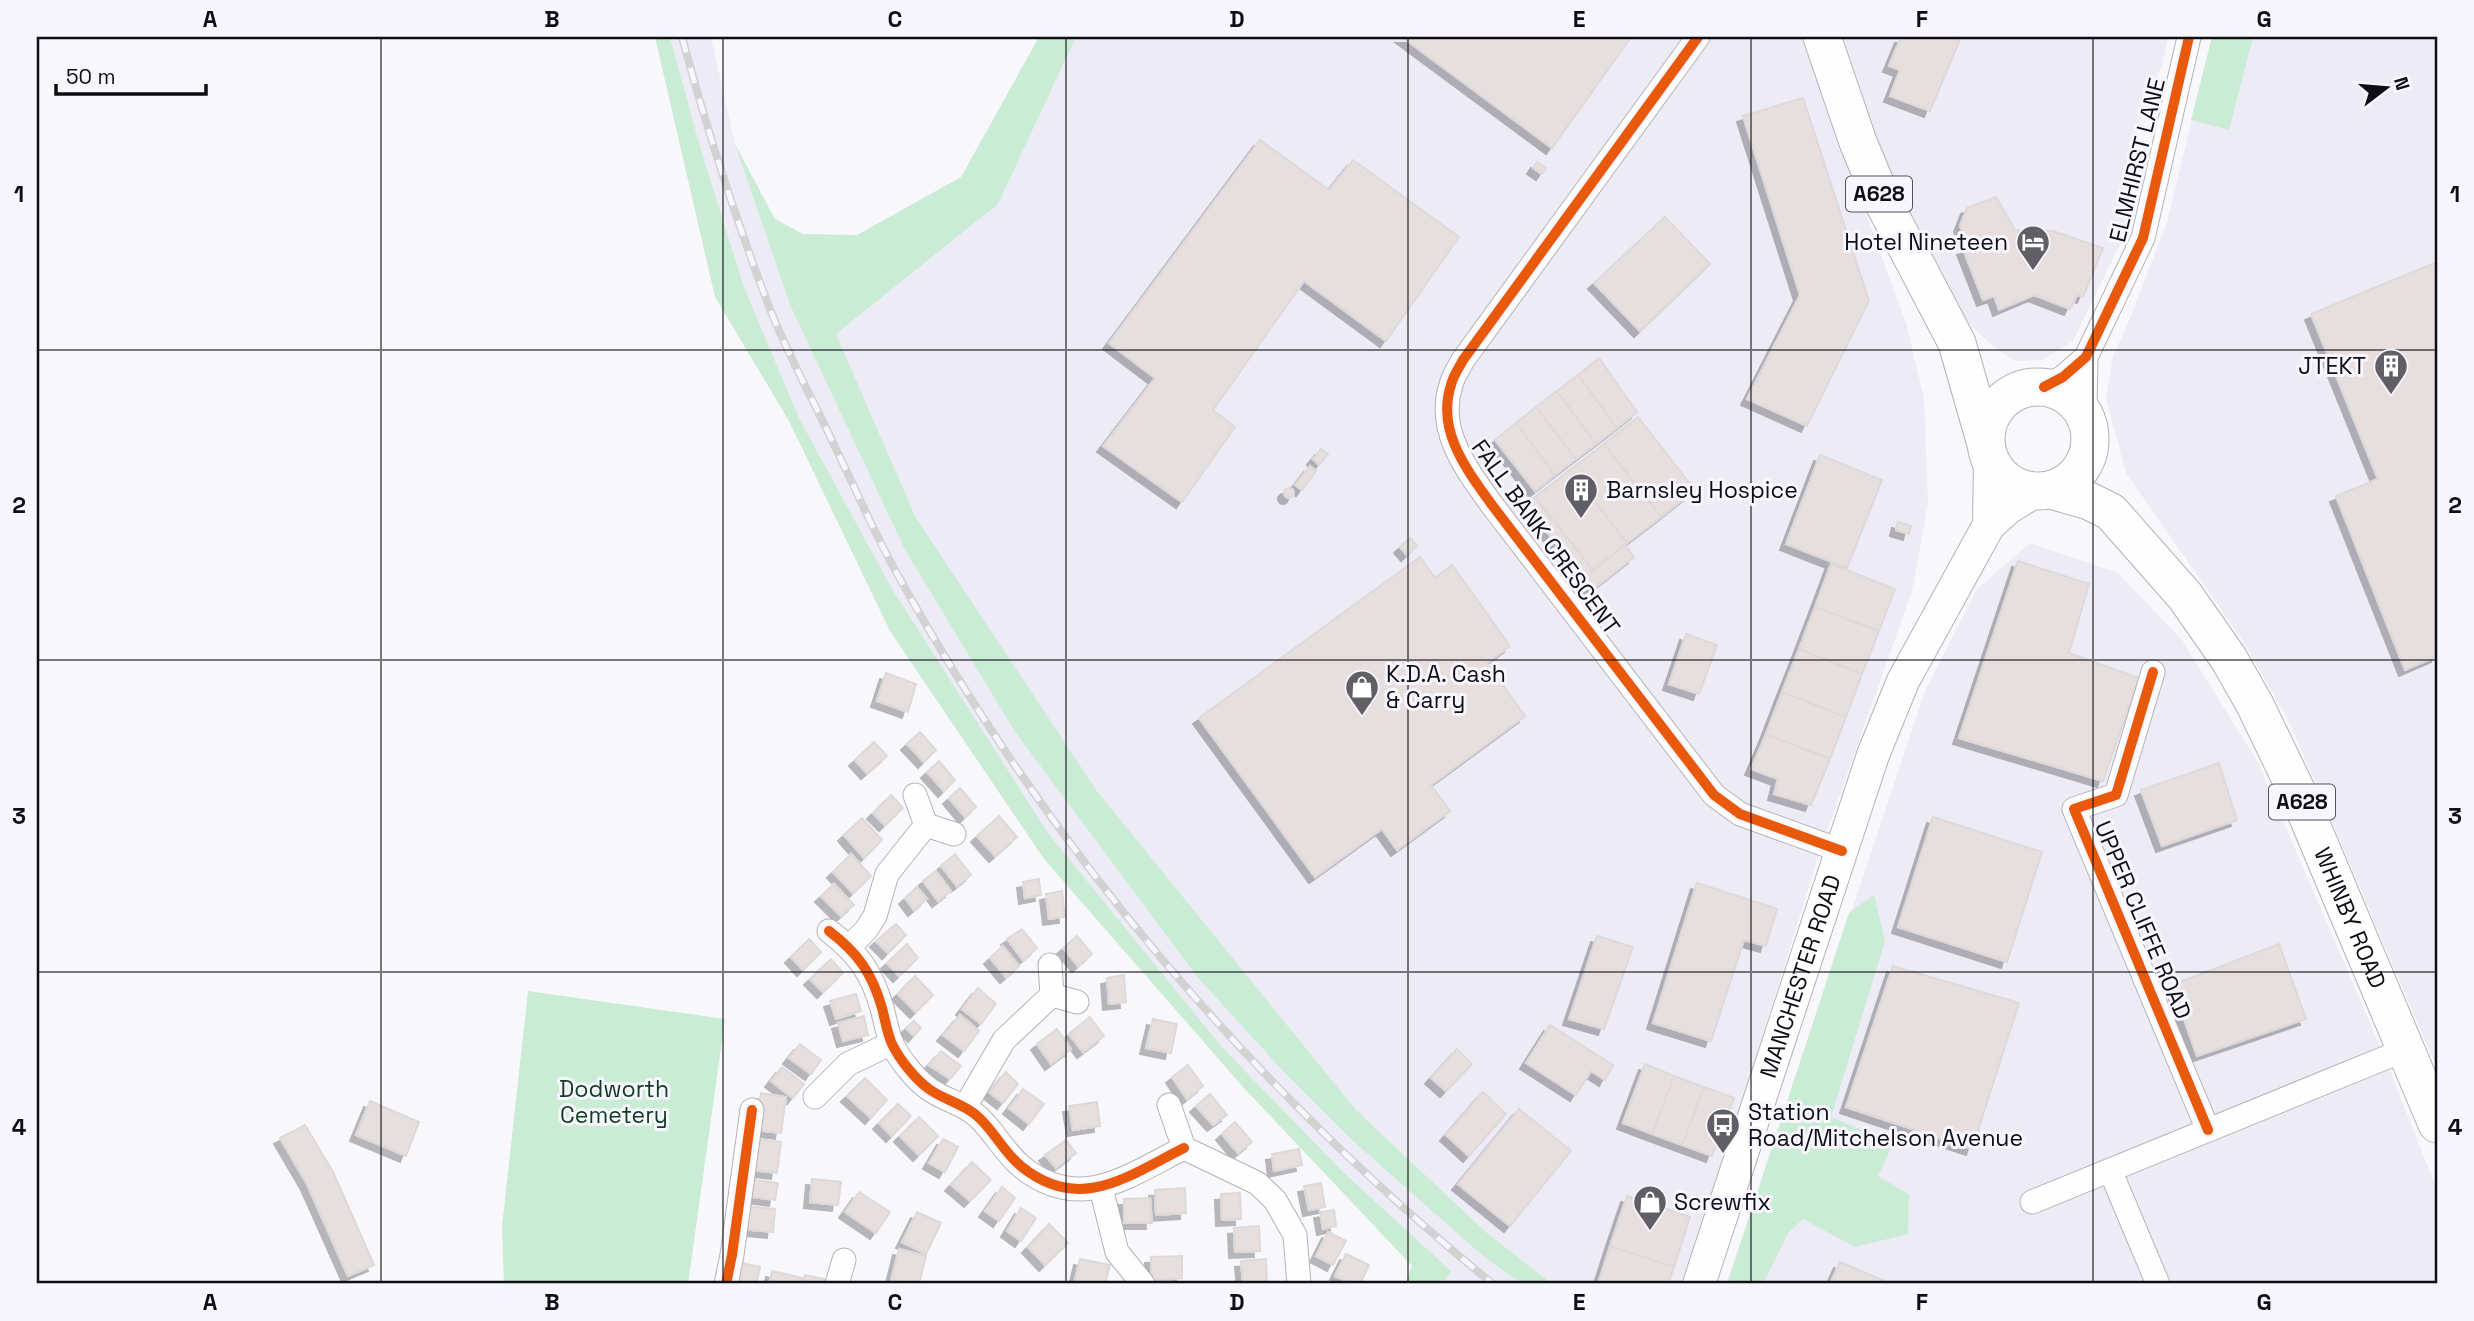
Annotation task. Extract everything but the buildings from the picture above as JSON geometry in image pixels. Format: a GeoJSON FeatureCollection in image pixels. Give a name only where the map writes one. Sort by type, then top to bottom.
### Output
{"type":"FeatureCollection","features":[{"type":"Feature","properties":{"kind":"highway","name":"MANCHESTER ROAD"},"geometry":{"type":"LineString","coordinates":[[1822,37],[1858,142],[1882,200],[1956,343],[1988,452],[2007,481],[2043,491],[2064,485],[2079,472],[2090,438],[2082,409],[2071,397],[2006,379],[1981,364],[1956,343]]}},
{"type":"Feature","properties":{"kind":"highway","name":"MANCHESTER ROAD"},"geometry":{"type":"LineString","coordinates":[[1988,452],[1988,423],[2000,403],[2015,392],[2039,387]]}},
{"type":"Feature","properties":{"kind":"highway","name":"WHINBY ROAD"},"geometry":{"type":"LineString","coordinates":[[2090,438],[2111,512]]}},
{"type":"Feature","properties":{"kind":"highway","name":"WHINBY ROAD"},"geometry":{"type":"LineString","coordinates":[[2043,491],[2089,500],[2111,512],[2185,596],[2222,649],[2255,705],[2299,796],[2437,1124]]}},
{"type":"Feature","properties":{"kind":"main road","name":"MANCHESTER ROAD"},"geometry":{"type":"LineString","coordinates":[[1699,1284],[1873,755],[1903,681],[1989,524],[1988,452]]}},
{"type":"Feature","properties":{"kind":"main road","name":"MANCHESTER ROAD"},"geometry":{"type":"LineString","coordinates":[[1989,524],[2043,491]]}},
{"type":"Feature","properties":{"kind":"street","name":"FALL BANK CRESCENT"},"geometry":{"type":"LineString","coordinates":[[1698,37],[1463,360],[1451,385],[1448,400],[1452,440],[1461,461],[1492,505],[1714,795],[1740,814],[1842,851]]}},
{"type":"Feature","properties":{"kind":"street","name":"ELMHIRST LANE"},"geometry":{"type":"LineString","coordinates":[[2039,387],[2063,377],[2086,357],[2143,238],[2189,37]]}},
{"type":"Feature","properties":{"kind":"street","name":"ELMHIRST LANE"},"geometry":{"type":"LineString","coordinates":[[2086,357],[2085,408],[2090,438]]}},
{"type":"Feature","properties":{"kind":"street","name":"UPPER CLIFFE ROAD"},"geometry":{"type":"LineString","coordinates":[[2153,672],[2116,795],[2074,809],[2208,1130]]}},
{"type":"Feature","properties":{"kind":"street"},"geometry":{"type":"LineString","coordinates":[[915,795],[926,825]]}},
{"type":"Feature","properties":{"kind":"street"},"geometry":{"type":"LineString","coordinates":[[926,825],[954,834]]}},
{"type":"Feature","properties":{"kind":"street"},"geometry":{"type":"LineString","coordinates":[[850,946],[875,916],[887,874],[926,825]]}},
{"type":"Feature","properties":{"kind":"street"},"geometry":{"type":"LineString","coordinates":[[829,930],[850,946],[872,976],[892,1043],[914,1075],[930,1090],[965,1107],[988,1127],[1020,1166],[1038,1178],[1062,1186],[1101,1188],[1124,1180],[1184,1149]]}},
{"type":"Feature","properties":{"kind":"street"},"geometry":{"type":"LineString","coordinates":[[1050,965],[1052,995]]}},
{"type":"Feature","properties":{"kind":"street"},"geometry":{"type":"LineString","coordinates":[[965,1107],[1003,1040],[1052,995]]}},
{"type":"Feature","properties":{"kind":"street"},"geometry":{"type":"LineString","coordinates":[[1052,995],[1077,1002]]}},
{"type":"Feature","properties":{"kind":"street"},"geometry":{"type":"LineString","coordinates":[[815,1097],[848,1064],[892,1043]]}},
{"type":"Feature","properties":{"kind":"street"},"geometry":{"type":"LineString","coordinates":[[2032,1202],[2407,1049]]}},
{"type":"Feature","properties":{"kind":"street"},"geometry":{"type":"LineString","coordinates":[[1169,1105],[1184,1149],[1257,1183],[1275,1200],[1295,1235],[1299,1284]]}},
{"type":"Feature","properties":{"kind":"street"},"geometry":{"type":"LineString","coordinates":[[726,1284],[733,1255],[752,1110]]}},
{"type":"Feature","properties":{"kind":"street"},"geometry":{"type":"LineString","coordinates":[[2110,1170],[2158,1284]]}},
{"type":"Feature","properties":{"kind":"street"},"geometry":{"type":"LineString","coordinates":[[1101,1188],[1117,1252],[1143,1284]]}},
{"type":"Feature","properties":{"kind":"street"},"geometry":{"type":"LineString","coordinates":[[837,1284],[844,1260]]}},
{"type":"Feature","properties":{"kind":"shaded area"},"geometry":{"type":"Polygon","coordinates":[[[670,37],[711,37],[735,144],[790,305],[905,550],[1015,732],[1199,979],[1284,1072],[1353,1141],[1482,1254],[1522,1284],[1443,1284],[1451,1271],[1341,1170],[1222,1047],[1048,833],[891,587],[799,418],[744,287],[701,150],[670,37]]]}},
{"type":"Feature","properties":{"kind":"shaded area"},"geometry":{"type":"Polygon","coordinates":[[[1076,37],[1801,37],[1906,323],[1924,398],[1928,505],[1912,591],[1822,845],[1743,1098],[1681,1284],[1552,1284],[1487,1233],[1356,1110],[1097,791],[916,518],[836,334],[998,204],[1076,37]]]}},
{"type":"Feature","properties":{"kind":"shaded area"},"geometry":{"type":"Polygon","coordinates":[[[1838,37],[2168,37],[2162,65],[2130,151],[2127,230],[2073,341],[2043,360],[2014,361],[1987,341],[1968,322],[1922,239],[1865,115],[1838,37]]]}},
{"type":"Feature","properties":{"kind":"shaded area"},"geometry":{"type":"Polygon","coordinates":[[[2212,37],[2437,37],[2437,1069],[2288,719],[2241,638],[2126,473],[2106,398],[2113,355],[2167,222],[2212,37]]]}},
{"type":"Feature","properties":{"kind":"shaded area"},"geometry":{"type":"Polygon","coordinates":[[[2030,543],[2118,573],[2182,640],[2258,763],[2385,1058],[2437,1190],[2437,1284],[1727,1284],[1925,691],[1977,589],[2030,543]]]}},
{"type":"Feature","properties":{"kind":"green space"},"geometry":{"type":"Polygon","coordinates":[[[655,37],[670,37],[701,150],[744,287],[799,418],[891,587],[1048,833],[1222,1047],[1341,1170],[1451,1271],[1443,1284],[1405,1284],[1412,1266],[1243,1087],[1044,859],[890,631],[789,421],[715,297],[655,37]]]}},
{"type":"Feature","properties":{"kind":"green space"},"geometry":{"type":"Polygon","coordinates":[[[1039,37],[1076,37],[998,204],[836,334],[916,518],[1097,791],[1356,1110],[1487,1233],[1552,1284],[1522,1284],[1482,1255],[1353,1141],[1284,1072],[1199,979],[1015,732],[905,550],[790,305],[735,144],[775,219],[803,234],[857,235],[961,177],[1039,37]]]}},
{"type":"Feature","properties":{"kind":"green space"},"geometry":{"type":"Polygon","coordinates":[[[2212,37],[2253,37],[2229,130],[2191,120],[2212,37]]]}},
{"type":"Feature","properties":{"kind":"green space"},"geometry":{"type":"Polygon","coordinates":[[[1874,895],[1885,941],[1831,1117],[1893,1144],[1878,1176],[1909,1194],[1908,1234],[1855,1247],[1803,1219],[1788,1233],[1763,1284],[1727,1284],[1849,913],[1874,895]]]}},
{"type":"Feature","properties":{"kind":"green space","name":"Dodworth Cemetery"},"geometry":{"type":"Polygon","coordinates":[[[528,991],[725,1019],[688,1284],[504,1284],[502,1227],[528,991]]]}},
{"type":"Feature","properties":{"kind":"railway"},"geometry":{"type":"LineString","coordinates":[[682,37],[722,172],[775,323],[900,579],[959,679],[1022,776],[1090,870],[1163,960],[1239,1047],[1320,1130],[1405,1209],[1493,1284]]}},
{"type":"Feature","properties":{"kind":"cycle path"},"geometry":{"type":"LineString","coordinates":[[1698,37],[1463,360],[1451,385],[1447,402],[1448,418],[1456,449],[1482,492],[1714,795],[1740,814],[1842,851]]}},
{"type":"Feature","properties":{"kind":"cycle path"},"geometry":{"type":"LineString","coordinates":[[2044,387],[2063,377],[2086,357],[2143,238],[2189,37]]}},
{"type":"Feature","properties":{"kind":"cycle path"},"geometry":{"type":"LineString","coordinates":[[2153,672],[2116,795],[2074,809],[2208,1130]]}},
{"type":"Feature","properties":{"kind":"cycle path"},"geometry":{"type":"LineString","coordinates":[[829,931],[848,947],[863,965],[878,996],[892,1044],[913,1075],[935,1093],[976,1115],[1022,1167],[1044,1181],[1064,1188],[1085,1189],[1104,1185],[1144,1169],[1184,1148]]}},
{"type":"Feature","properties":{"kind":"cycle path"},"geometry":{"type":"LineString","coordinates":[[726,1284],[752,1110]]}},
{"type":"Feature","properties":{"kind":"place","name":"Hotel Nineteen"},"geometry":{"type":"Point","coordinates":[2033,272]}},
{"type":"Feature","properties":{"kind":"place","name":"JTEKT"},"geometry":{"type":"Point","coordinates":[2391,396]}},
{"type":"Feature","properties":{"kind":"place","name":"Barnsley Hospice"},"geometry":{"type":"Point","coordinates":[1581,520]}},
{"type":"Feature","properties":{"kind":"place","name":"K.D.A. Cash & Carry"},"geometry":{"type":"Point","coordinates":[1362,717]}},
{"type":"Feature","properties":{"kind":"place","name":"Station Road/Mitchelson Avenue"},"geometry":{"type":"Point","coordinates":[1723,1155]}},
{"type":"Feature","properties":{"kind":"place","name":"Screwfix"},"geometry":{"type":"Point","coordinates":[1650,1232]}}]}
